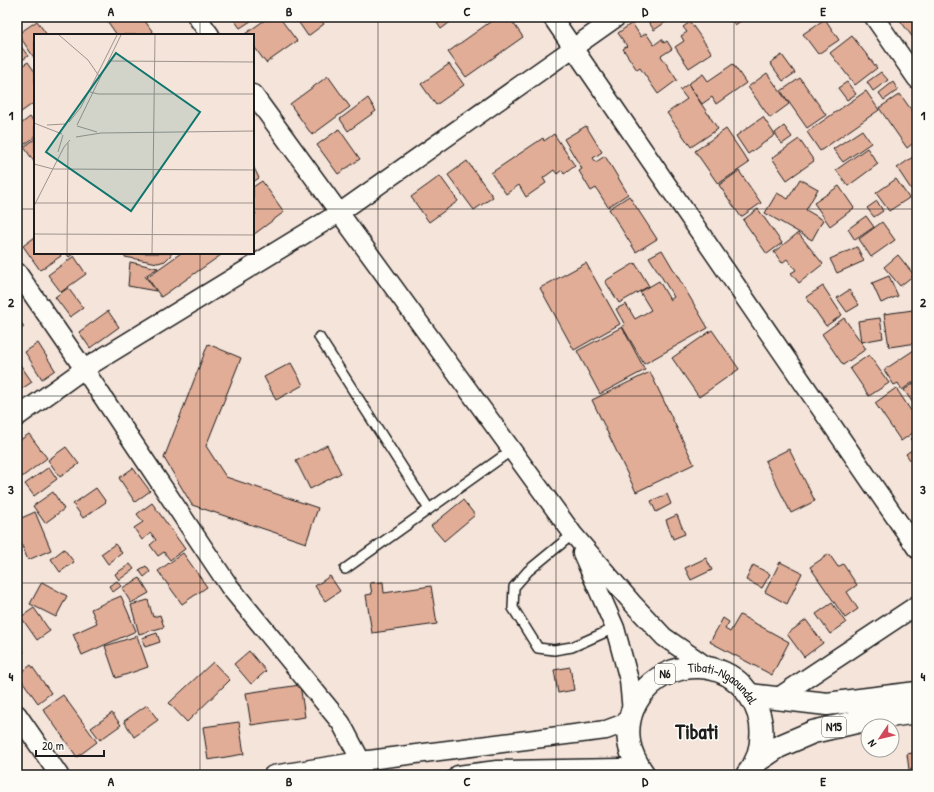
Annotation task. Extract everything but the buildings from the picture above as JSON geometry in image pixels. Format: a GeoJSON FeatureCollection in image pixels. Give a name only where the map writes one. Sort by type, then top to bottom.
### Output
{"type":"FeatureCollection","features":[{"type":"Feature","properties":{"kind":"highway","name":"Tibati-Ngaoundal"},"geometry":{"type":"LineString","coordinates":[[644,775],[634,761],[629,742],[631,716],[640,694],[654,680],[670,671],[690,666],[709,668],[724,673],[739,682],[750,695],[760,716],[762,739],[752,770]]}},
{"type":"Feature","properties":{"kind":"highway","name":"N15"},"geometry":{"type":"LineString","coordinates":[[750,695],[827,704],[917,693]]}},
{"type":"Feature","properties":{"kind":"highway","name":"N15"},"geometry":{"type":"LineString","coordinates":[[752,770],[778,747],[813,732],[869,719],[917,712]]}},
{"type":"Feature","properties":{"kind":"street"},"geometry":{"type":"LineString","coordinates":[[197,17],[209,34]]}},
{"type":"Feature","properties":{"kind":"street"},"geometry":{"type":"LineString","coordinates":[[552,17],[917,549]]}},
{"type":"Feature","properties":{"kind":"street"},"geometry":{"type":"LineString","coordinates":[[17,417],[84,369],[339,213],[618,17]]}},
{"type":"Feature","properties":{"kind":"street"},"geometry":{"type":"LineString","coordinates":[[874,17],[917,79]]}},
{"type":"Feature","properties":{"kind":"street"},"geometry":{"type":"LineString","coordinates":[[254,95],[573,534],[634,605],[664,637],[709,668]]}},
{"type":"Feature","properties":{"kind":"street"},"geometry":{"type":"LineString","coordinates":[[17,272],[84,369],[229,586],[341,723],[361,768]]}},
{"type":"Feature","properties":{"kind":"street"},"geometry":{"type":"LineString","coordinates":[[273,775],[361,768],[606,730],[631,716],[629,680],[615,628],[573,534]]}},
{"type":"Feature","properties":{"kind":"street"},"geometry":{"type":"LineString","coordinates":[[777,698],[917,605]]}},
{"type":"Feature","properties":{"kind":"street"},"geometry":{"type":"LineString","coordinates":[[17,714],[60,775]]}},
{"type":"Feature","properties":{"kind":"street"},"geometry":{"type":"LineString","coordinates":[[458,775],[497,770],[621,768],[637,775]]}},
{"type":"Feature","properties":{"kind":"lane"},"geometry":{"type":"LineString","coordinates":[[319,337],[429,509]]}},
{"type":"Feature","properties":{"kind":"lane"},"geometry":{"type":"LineString","coordinates":[[345,569],[512,450]]}},
{"type":"Feature","properties":{"kind":"lane"},"geometry":{"type":"LineString","coordinates":[[573,534],[528,571],[514,587],[513,608],[538,648],[554,650],[572,647],[615,628]]}},
{"type":"Feature","properties":{"kind":"district","name":"Tibati"},"geometry":{"type":"Point","coordinates":[697,732]}}]}
